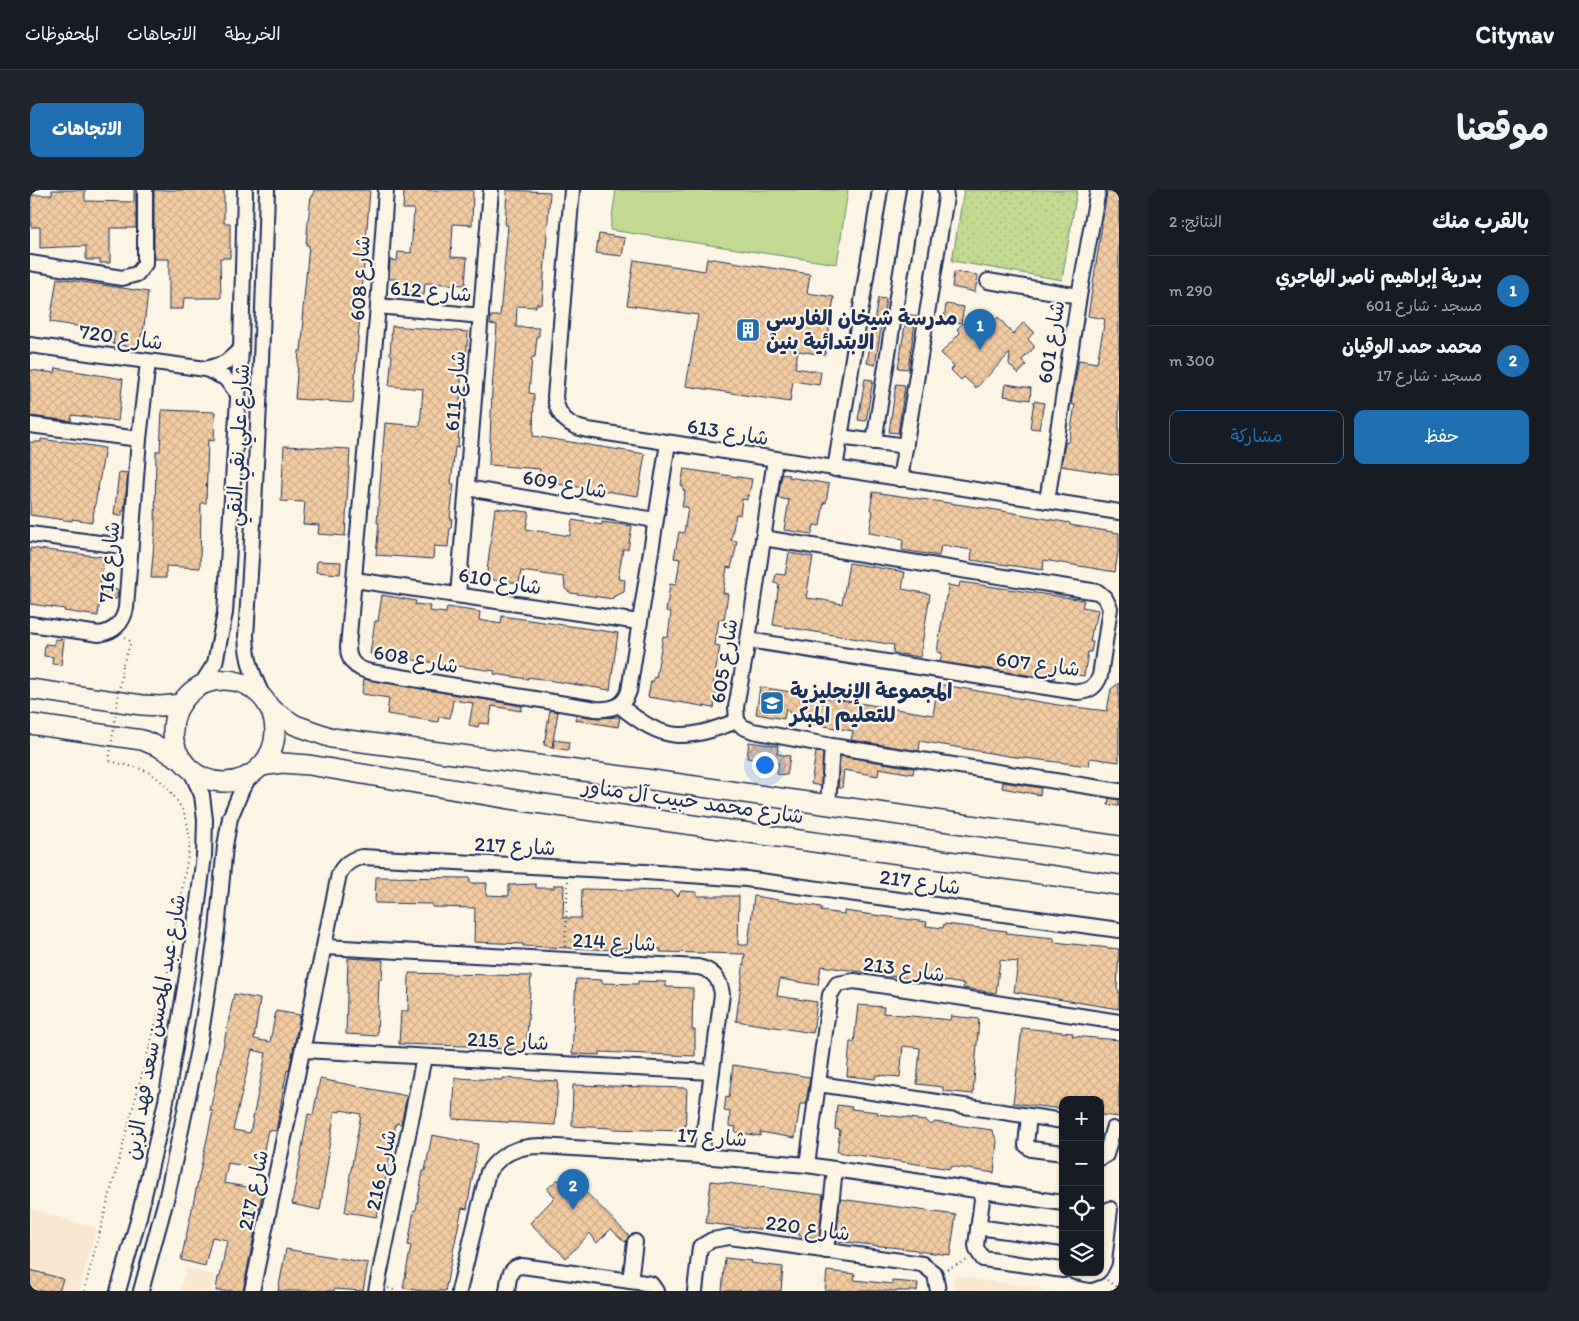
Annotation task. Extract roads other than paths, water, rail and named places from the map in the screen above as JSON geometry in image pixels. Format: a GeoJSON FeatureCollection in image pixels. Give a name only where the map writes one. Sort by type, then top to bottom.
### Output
{"type":"FeatureCollection","features":[{"type":"Feature","properties":{"kind":"main road"},"geometry":{"type":"LineString","coordinates":[[30,724],[142,740],[155,745],[207,779],[216,781],[237,780],[257,770],[270,753],[274,742],[276,726],[268,704],[254,689],[239,682],[222,679],[201,685],[191,692],[180,704],[174,719],[173,734],[177,750],[187,765]]}},
{"type":"Feature","properties":{"kind":"main road"},"geometry":{"type":"LineString","coordinates":[[30,690],[142,705],[180,704]]}},
{"type":"Feature","properties":{"kind":"main road","name":"شارع محمد حبيب آل مناور"},"geometry":{"type":"LineString","coordinates":[[268,704],[295,725],[332,738],[1119,846]]}},
{"type":"Feature","properties":{"kind":"main road","name":"شارع محمد حبيب آل مناور"},"geometry":{"type":"LineString","coordinates":[[257,770],[282,763],[309,764],[522,801],[1119,885]]}},
{"type":"Feature","properties":{"kind":"street"},"geometry":{"type":"LineString","coordinates":[[30,263],[122,278],[137,274],[145,264],[145,190]]}},
{"type":"Feature","properties":{"kind":"street","name":"شارع علي نقي النقي"},"geometry":{"type":"LineString","coordinates":[[201,685],[215,663],[223,628],[241,349],[245,190]]}},
{"type":"Feature","properties":{"kind":"street","name":"شارع علي نقي النقي"},"geometry":{"type":"LineString","coordinates":[[267,190],[263,346],[246,636],[248,662],[252,675],[268,704]]}},
{"type":"Feature","properties":{"kind":"street","name":"شارع 608"},"geometry":{"type":"LineString","coordinates":[[386,190],[378,306],[348,653],[352,663],[360,670],[596,709],[608,710],[619,705]]}},
{"type":"Feature","properties":{"kind":"street","name":"شارع 611"},"geometry":{"type":"LineString","coordinates":[[458,595],[491,190]]}},
{"type":"Feature","properties":{"kind":"street","name":"شارع 613"},"geometry":{"type":"LineString","coordinates":[[572,190],[555,390],[555,403],[565,420],[582,429],[1119,512]]}},
{"type":"Feature","properties":{"kind":"street"},"geometry":{"type":"LineString","coordinates":[[835,469],[880,190]]}},
{"type":"Feature","properties":{"kind":"street"},"geometry":{"type":"LineString","coordinates":[[874,442],[914,190]]}},
{"type":"Feature","properties":{"kind":"street"},"geometry":{"type":"LineString","coordinates":[[900,479],[946,197],[945,190]]}},
{"type":"Feature","properties":{"kind":"street","name":"شارع 601"},"geometry":{"type":"LineString","coordinates":[[1047,501],[1079,296],[1098,190]]}},
{"type":"Feature","properties":{"kind":"street"},"geometry":{"type":"LineString","coordinates":[[988,281],[1079,296]]}},
{"type":"Feature","properties":{"kind":"street","name":"شارع 612"},"geometry":{"type":"LineString","coordinates":[[378,306],[481,316]]}},
{"type":"Feature","properties":{"kind":"street","name":"شارع 720"},"geometry":{"type":"LineString","coordinates":[[30,345],[206,369],[225,378],[238,394]]}},
{"type":"Feature","properties":{"kind":"street","name":"شارع 720"},"geometry":{"type":"LineString","coordinates":[[206,369],[225,363],[241,349]]}},
{"type":"Feature","properties":{"kind":"street","name":"شارع 716"},"geometry":{"type":"LineString","coordinates":[[30,624],[99,634],[115,628],[123,619],[126,608],[139,439],[148,362]]}},
{"type":"Feature","properties":{"kind":"street"},"geometry":{"type":"LineString","coordinates":[[30,425],[139,439]]}},
{"type":"Feature","properties":{"kind":"street"},"geometry":{"type":"LineString","coordinates":[[840,437],[906,446]]}},
{"type":"Feature","properties":{"kind":"street"},"geometry":{"type":"LineString","coordinates":[[668,443],[628,691],[625,699],[619,705],[643,724],[673,735],[698,734],[738,721]]}},
{"type":"Feature","properties":{"kind":"street","name":"شارع 605"},"geometry":{"type":"LineString","coordinates":[[775,459],[736,707],[738,721],[748,730],[832,746],[1119,791]]}},
{"type":"Feature","properties":{"kind":"street","name":"شارع 609"},"geometry":{"type":"LineString","coordinates":[[467,488],[655,520]]}},
{"type":"Feature","properties":{"kind":"street"},"geometry":{"type":"LineString","coordinates":[[30,534],[130,547]]}},
{"type":"Feature","properties":{"kind":"street","name":"شارع 607"},"geometry":{"type":"LineString","coordinates":[[748,640],[1077,692],[1090,689],[1100,676],[1110,608],[1105,598],[1098,592],[763,538]]}},
{"type":"Feature","properties":{"kind":"street","name":"شارع 610"},"geometry":{"type":"LineString","coordinates":[[354,580],[639,622]]}},
{"type":"Feature","properties":{"kind":"street"},"geometry":{"type":"LineString","coordinates":[[828,805],[832,746]]}},
{"type":"Feature","properties":{"kind":"street","name":"شارع عبد المحسن سعد فهد الزبن"},"geometry":{"type":"LineString","coordinates":[[118,1291],[139,1217],[166,1101],[193,940],[204,856],[205,820],[202,795],[187,765]]}},
{"type":"Feature","properties":{"kind":"street","name":"شارع عبد المحسن سعد فهد الزبن"},"geometry":{"type":"LineString","coordinates":[[141,1291],[167,1196],[200,1040],[217,930],[225,846],[230,818],[242,789],[257,770]]}},
{"type":"Feature","properties":{"kind":"street","name":"شارع 217"},"geometry":{"type":"LineString","coordinates":[[252,1291],[304,1050],[339,874],[344,865],[352,860],[362,858],[746,879],[1119,930]]}},
{"type":"Feature","properties":{"kind":"street","name":"شارع 214"},"geometry":{"type":"LineString","coordinates":[[325,947],[706,968],[718,978],[722,994],[701,1156]]}},
{"type":"Feature","properties":{"kind":"street","name":"شارع 213"},"geometry":{"type":"LineString","coordinates":[[807,1165],[830,995],[837,984],[854,981],[1119,1022]]}},
{"type":"Feature","properties":{"kind":"street","name":"شارع 215"},"geometry":{"type":"LineString","coordinates":[[304,1050],[711,1072]]}},
{"type":"Feature","properties":{"kind":"street","name":"شارع 216"},"geometry":{"type":"LineString","coordinates":[[376,1291],[424,1057]]}},
{"type":"Feature","properties":{"kind":"street"},"geometry":{"type":"LineString","coordinates":[[819,1084],[1059,1120]]}},
{"type":"Feature","properties":{"kind":"street"},"geometry":{"type":"LineString","coordinates":[[1029,1116],[1026,1145],[1031,1149],[1059,1152]]}},
{"type":"Feature","properties":{"kind":"street"},"geometry":{"type":"LineString","coordinates":[[1104,1156],[1108,1150],[1111,1129]]}},
{"type":"Feature","properties":{"kind":"street","name":"شارع 17"},"geometry":{"type":"LineString","coordinates":[[459,1291],[485,1181],[493,1165],[506,1153],[523,1147],[541,1146],[701,1156],[807,1165],[1059,1202]]}},
{"type":"Feature","properties":{"kind":"street"},"geometry":{"type":"LineString","coordinates":[[826,1251],[835,1169]]}},
{"type":"Feature","properties":{"kind":"street"},"geometry":{"type":"LineString","coordinates":[[983,1192],[976,1245],[980,1255],[983,1258],[1059,1269]]}},
{"type":"Feature","properties":{"kind":"street"},"geometry":{"type":"LineString","coordinates":[[1104,1240],[1110,1209]]}},
{"type":"Feature","properties":{"kind":"street"},"geometry":{"type":"LineString","coordinates":[[978,1227],[1059,1238]]}},
{"type":"Feature","properties":{"kind":"street","name":"شارع 220"},"geometry":{"type":"LineString","coordinates":[[695,1291],[700,1247],[712,1240],[729,1237],[922,1264],[935,1274],[938,1291]]}},
{"type":"Feature","properties":{"kind":"street"},"geometry":{"type":"LineString","coordinates":[[630,1280],[635,1242]]}},
{"type":"Feature","properties":{"kind":"street"},"geometry":{"type":"LineString","coordinates":[[506,1291],[510,1273],[517,1267],[630,1280],[651,1284],[656,1291]]}},
{"type":"Feature","properties":{"kind":"place","name":"مدرسة شيخان الفارسي الابتدائية بنين"},"geometry":{"type":"Point","coordinates":[748,330]}},
{"type":"Feature","properties":{"kind":"place","name":"بدرية إبراهيم ناصر الهاجري"},"geometry":{"type":"Point","coordinates":[980,350]}},
{"type":"Feature","properties":{"kind":"place","name":"المجموعة الإنجليزية للتعليم المبكر"},"geometry":{"type":"Point","coordinates":[772,703]}},
{"type":"Feature","properties":{"kind":"place","name":"محمد حمد الوقيان"},"geometry":{"type":"Point","coordinates":[573,1210]}}]}
